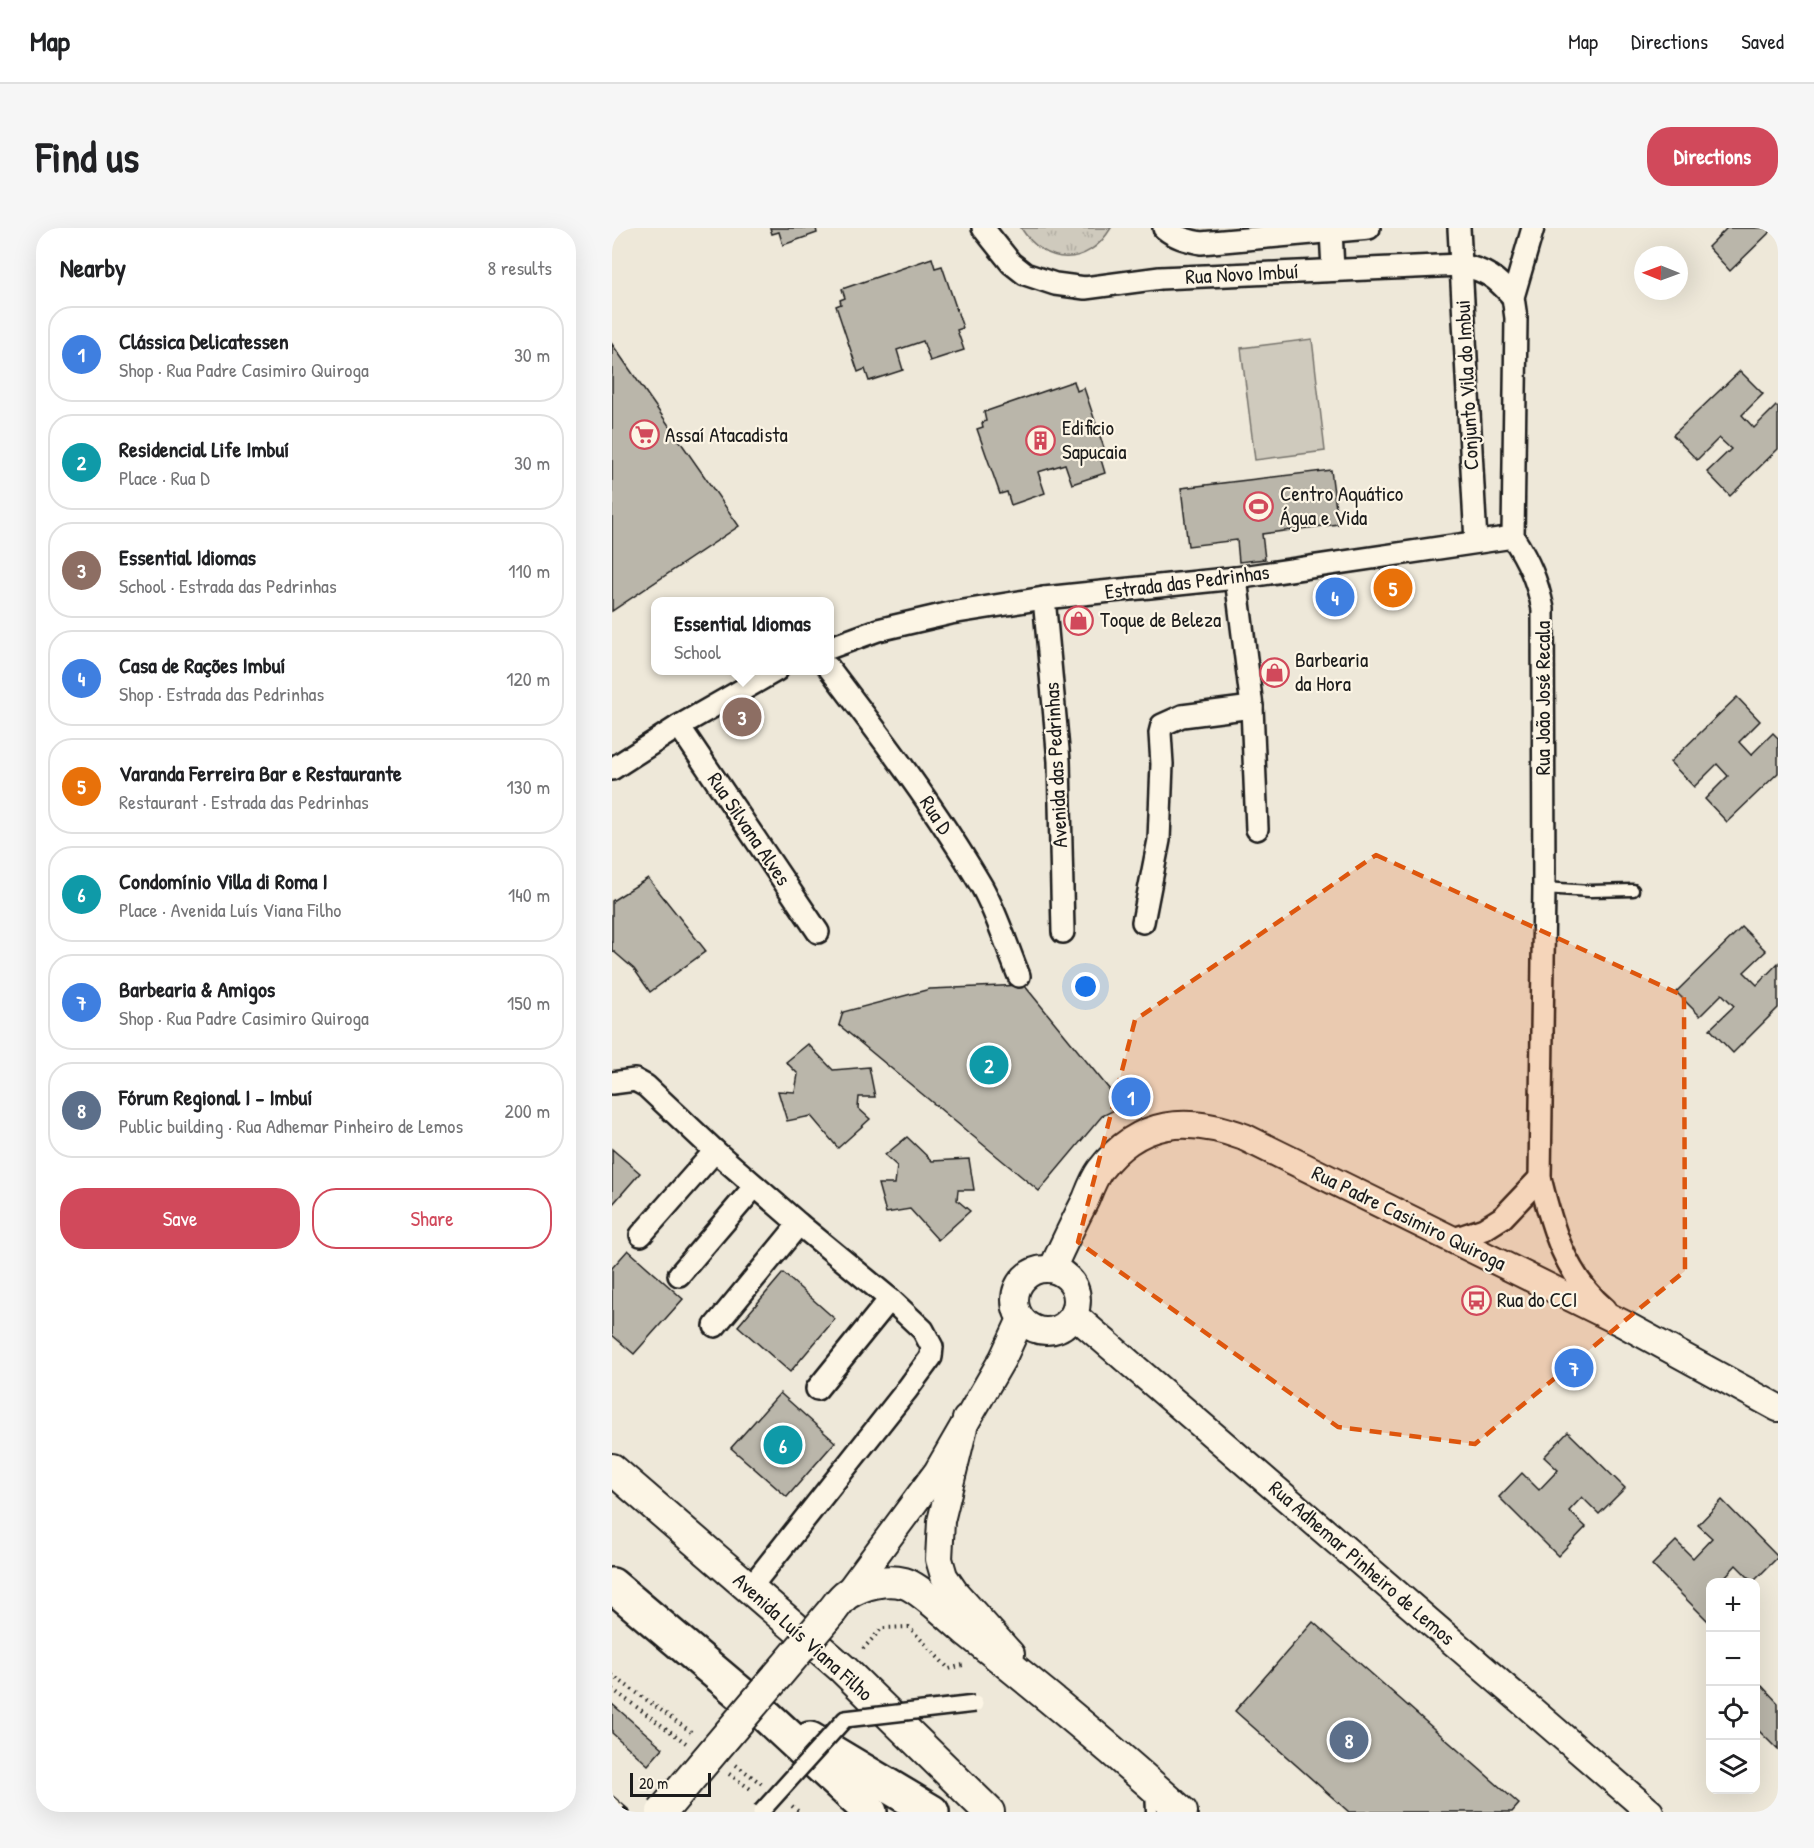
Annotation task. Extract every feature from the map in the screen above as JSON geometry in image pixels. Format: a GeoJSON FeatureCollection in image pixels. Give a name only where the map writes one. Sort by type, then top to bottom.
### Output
{"type":"FeatureCollection","features":[{"type":"Feature","properties":{"kind":"highway"},"geometry":{"type":"LineString","coordinates":[[612,1585],[761,1711],[870,1812]]}},
{"type":"Feature","properties":{"kind":"highway"},"geometry":{"type":"LineString","coordinates":[[761,1711],[863,1769],[932,1812]]}},
{"type":"Feature","properties":{"kind":"main road","name":"Avenida Luís Viana Filho"},"geometry":{"type":"LineString","coordinates":[[612,1469],[843,1670],[988,1812]]}},
{"type":"Feature","properties":{"kind":"main road"},"geometry":{"type":"LineString","coordinates":[[662,1812],[839,1603],[869,1584],[889,1581],[906,1584],[934,1604],[1056,1703],[1151,1798],[1182,1812]]}},
{"type":"Feature","properties":{"kind":"street","name":"Rua Novo Imbuí"},"geometry":{"type":"LineString","coordinates":[[983,228],[1011,263],[1025,274],[1055,284],[1085,288],[1160,278],[1461,265],[1482,270],[1499,282],[1513,297]]}},
{"type":"Feature","properties":{"kind":"street","name":"Rua Novo Imbuí"},"geometry":{"type":"LineString","coordinates":[[1164,228],[1183,240],[1201,243],[1369,228]]}},
{"type":"Feature","properties":{"kind":"street","name":"Conjunto Vila do Imbui"},"geometry":{"type":"LineString","coordinates":[[1459,228],[1476,542]]}},
{"type":"Feature","properties":{"kind":"street"},"geometry":{"type":"LineString","coordinates":[[1514,537],[1516,318],[1513,297],[1533,228]]}},
{"type":"Feature","properties":{"kind":"street"},"geometry":{"type":"LineString","coordinates":[[1331,231],[1333,269]]}},
{"type":"Feature","properties":{"kind":"street","name":"Estrada das Pedrinhas"},"geometry":{"type":"LineString","coordinates":[[834,646],[878,630],[951,613],[1044,598],[1236,578],[1514,537]]}},
{"type":"Feature","properties":{"kind":"street","name":"Rua João José Recala"},"geometry":{"type":"LineString","coordinates":[[1514,537],[1538,582],[1543,609],[1544,888],[1540,1178],[1560,1248],[1574,1274],[1589,1296],[1622,1323]]}},
{"type":"Feature","properties":{"kind":"street"},"geometry":{"type":"LineString","coordinates":[[1236,578],[1251,707],[1257,829]]}},
{"type":"Feature","properties":{"kind":"street","name":"Avenida das Pedrinhas"},"geometry":{"type":"LineString","coordinates":[[1044,598],[1059,761],[1063,932]]}},
{"type":"Feature","properties":{"kind":"street"},"geometry":{"type":"LineString","coordinates":[[612,769],[679,726],[768,675]]}},
{"type":"Feature","properties":{"kind":"street","name":"Rua D"},"geometry":{"type":"LineString","coordinates":[[834,675],[896,756],[983,889],[1019,976]]}},
{"type":"Feature","properties":{"kind":"street"},"geometry":{"type":"LineString","coordinates":[[1143,922],[1159,840],[1162,725],[1182,716],[1251,707]]}},
{"type":"Feature","properties":{"kind":"street","name":"Rua Silvana Alves"},"geometry":{"type":"LineString","coordinates":[[679,726],[818,932]]}},
{"type":"Feature","properties":{"kind":"street"},"geometry":{"type":"LineString","coordinates":[[612,1083],[635,1080],[646,1086],[755,1186],[890,1299],[923,1330],[932,1347],[931,1357],[750,1588]]}},
{"type":"Feature","properties":{"kind":"street","name":"Rua Padre Casimiro Quiroga"},"geometry":{"type":"LineString","coordinates":[[1060,1274],[1069,1233],[1100,1171],[1120,1149],[1156,1128],[1179,1124],[1199,1124],[1220,1128],[1244,1137],[1454,1239],[1622,1323],[1778,1408]]}},
{"type":"Feature","properties":{"kind":"street"},"geometry":{"type":"LineString","coordinates":[[641,1235],[715,1151]]}},
{"type":"Feature","properties":{"kind":"street"},"geometry":{"type":"LineString","coordinates":[[1454,1239],[1484,1229],[1503,1217],[1540,1178]]}},
{"type":"Feature","properties":{"kind":"street"},"geometry":{"type":"LineString","coordinates":[[679,1275],[755,1186]]}},
{"type":"Feature","properties":{"kind":"street"},"geometry":{"type":"LineString","coordinates":[[715,1326],[799,1224]]}},
{"type":"Feature","properties":{"kind":"street"},"geometry":{"type":"LineString","coordinates":[[1034,1271],[1060,1274],[1077,1296],[1074,1315],[1057,1330],[1028,1324],[1014,1301],[1019,1283],[1034,1271]]}},
{"type":"Feature","properties":{"kind":"street"},"geometry":{"type":"LineString","coordinates":[[817,1389],[890,1299]]}},
{"type":"Feature","properties":{"kind":"street","name":"Rua Adhemar Pinheiro de Lemos"},"geometry":{"type":"LineString","coordinates":[[1074,1315],[1650,1812]]}},
{"type":"Feature","properties":{"kind":"street"},"geometry":{"type":"LineString","coordinates":[[839,1603],[938,1472],[966,1419],[1003,1358],[1028,1324]]}},
{"type":"Feature","properties":{"kind":"street"},"geometry":{"type":"LineString","coordinates":[[966,1419],[941,1521],[939,1559],[944,1576],[978,1618],[1056,1703]]}},
{"type":"Feature","properties":{"kind":"street"},"geometry":{"type":"LineString","coordinates":[[761,1812],[845,1719],[975,1704]]}},
{"type":"Feature","properties":{"kind":"lane"},"geometry":{"type":"LineString","coordinates":[[1544,888],[1590,891],[1633,890]]}},
{"type":"Feature","properties":{"kind":"path"},"geometry":{"type":"LineString","coordinates":[[882,1628],[909,1627],[949,1669]]}},
{"type":"Feature","properties":{"kind":"highlighted area"},"geometry":{"type":"Polygon","coordinates":[[[1376,855],[1684,996],[1685,1271],[1475,1444],[1338,1427],[1078,1242],[1135,1020],[1376,855]]]}},
{"type":"Feature","properties":{"kind":"green space"},"geometry":{"type":"Polygon","coordinates":[[[1021,228],[1111,228],[1090,250],[1078,256],[1066,257],[1042,250],[1021,228]]]}},
{"type":"Feature","properties":{"kind":"green space"},"geometry":{"type":"Polygon","coordinates":[[[1312,339],[1325,451],[1255,460],[1241,348],[1312,339]]]}},
{"type":"Feature","properties":{"kind":"building"},"geometry":{"type":"Polygon","coordinates":[[[770,228],[816,228],[817,233],[783,245],[779,232],[772,234],[770,228]]]}},
{"type":"Feature","properties":{"kind":"building"},"geometry":{"type":"Polygon","coordinates":[[[1727,228],[1774,228],[1730,271],[1708,247],[1727,228]]]}},
{"type":"Feature","properties":{"kind":"building"},"geometry":{"type":"Polygon","coordinates":[[[932,258],[935,268],[942,266],[963,328],[957,330],[964,350],[930,361],[923,341],[897,350],[903,370],[869,381],[865,369],[858,372],[836,306],[841,304],[840,300],[845,298],[842,289],[932,258]]]}},
{"type":"Feature","properties":{"kind":"building","name":"Assaí Atacadista"},"geometry":{"type":"Polygon","coordinates":[[[612,344],[739,526],[612,611],[612,344]]]}},
{"type":"Feature","properties":{"kind":"building"},"geometry":{"type":"Polygon","coordinates":[[[1740,371],[1763,394],[1742,415],[1754,428],[1776,406],[1778,408],[1778,449],[1730,496],[1707,472],[1731,449],[1719,438],[1697,460],[1673,435],[1740,371]]]}},
{"type":"Feature","properties":{"kind":"building","name":"Edificio Sapucaia"},"geometry":{"type":"Polygon","coordinates":[[[1074,381],[1077,391],[1084,388],[1105,451],[1099,453],[1105,473],[1072,484],[1065,464],[1038,472],[1045,493],[1011,505],[1007,492],[1000,494],[977,429],[983,427],[982,423],[986,421],[984,412],[1074,381]]]}},
{"type":"Feature","properties":{"kind":"building","name":"Centro Aquático Água e Vida"},"geometry":{"type":"Polygon","coordinates":[[[1331,470],[1338,524],[1262,534],[1265,559],[1239,562],[1237,540],[1188,546],[1181,488],[1331,470]]]}},
{"type":"Feature","properties":{"kind":"building"},"geometry":{"type":"Polygon","coordinates":[[[1737,697],[1760,721],[1739,742],[1751,755],[1773,733],[1778,738],[1778,773],[1727,822],[1705,799],[1728,776],[1717,764],[1694,787],[1670,762],[1737,697]]]}},
{"type":"Feature","properties":{"kind":"building"},"geometry":{"type":"Polygon","coordinates":[[[648,878],[706,951],[650,992],[634,969],[612,950],[612,901],[648,878]]]}},
{"type":"Feature","properties":{"kind":"building"},"geometry":{"type":"Polygon","coordinates":[[[1742,927],[1766,951],[1744,972],[1757,985],[1778,963],[1778,1008],[1733,1053],[1710,1029],[1734,1006],[1722,994],[1700,1016],[1676,992],[1742,927]]]}},
{"type":"Feature","properties":{"kind":"building"},"geometry":{"type":"Polygon","coordinates":[[[1024,985],[1123,1106],[1102,1116],[1039,1191],[839,1025],[843,1012],[930,989],[1024,985]]]}},
{"type":"Feature","properties":{"kind":"building"},"geometry":{"type":"Polygon","coordinates":[[[808,1044],[833,1070],[869,1067],[875,1097],[859,1097],[858,1108],[870,1119],[838,1148],[811,1116],[787,1121],[778,1091],[795,1092],[798,1074],[786,1062],[808,1044]]]}},
{"type":"Feature","properties":{"kind":"building"},"geometry":{"type":"Polygon","coordinates":[[[907,1137],[932,1161],[969,1159],[974,1190],[958,1190],[957,1200],[970,1211],[938,1240],[910,1209],[886,1213],[878,1184],[895,1184],[897,1166],[885,1155],[907,1137]]]}},
{"type":"Feature","properties":{"kind":"building"},"geometry":{"type":"Polygon","coordinates":[[[612,1149],[640,1173],[612,1205],[612,1149]]]}},
{"type":"Feature","properties":{"kind":"building"},"geometry":{"type":"Polygon","coordinates":[[[628,1250],[683,1299],[634,1354],[612,1335],[612,1268],[628,1250]]]}},
{"type":"Feature","properties":{"kind":"building"},"geometry":{"type":"Polygon","coordinates":[[[783,1273],[835,1319],[790,1372],[738,1326],[783,1273]]]}},
{"type":"Feature","properties":{"kind":"building"},"geometry":{"type":"Polygon","coordinates":[[[780,1393],[835,1442],[787,1497],[731,1448],[780,1393]]]}},
{"type":"Feature","properties":{"kind":"building"},"geometry":{"type":"Polygon","coordinates":[[[1568,1432],[1625,1488],[1599,1514],[1582,1497],[1569,1511],[1586,1527],[1558,1556],[1499,1497],[1522,1473],[1539,1490],[1558,1470],[1544,1457],[1568,1432]]]}},
{"type":"Feature","properties":{"kind":"building"},"geometry":{"type":"Polygon","coordinates":[[[1722,1500],[1778,1557],[1757,1578],[1749,1578],[1736,1565],[1724,1578],[1706,1578],[1706,1619],[1652,1565],[1676,1541],[1693,1558],[1712,1538],[1698,1525],[1722,1500]]]}},
{"type":"Feature","properties":{"kind":"building"},"geometry":{"type":"Polygon","coordinates":[[[1313,1622],[1519,1804],[1512,1812],[1349,1812],[1235,1711],[1313,1622]]]}},
{"type":"Feature","properties":{"kind":"building"},"geometry":{"type":"Polygon","coordinates":[[[1762,1686],[1778,1703],[1778,1750],[1760,1732],[1760,1688],[1762,1686]]]}},
{"type":"Feature","properties":{"kind":"building"},"geometry":{"type":"Polygon","coordinates":[[[612,1704],[663,1748],[648,1765],[612,1733],[612,1704]]]}},
{"type":"Feature","properties":{"kind":"railway"},"geometry":{"type":"LineString","coordinates":[[612,1799],[627,1812]]}},
{"type":"Feature","properties":{"kind":"place","name":"Assaí Atacadista"},"geometry":{"type":"Point","coordinates":[644,435]}},
{"type":"Feature","properties":{"kind":"place","name":"Edificio Sapucaia"},"geometry":{"type":"Point","coordinates":[1041,440]}},
{"type":"Feature","properties":{"kind":"place","name":"Centro Aquático Água e Vida"},"geometry":{"type":"Point","coordinates":[1259,506]}},
{"type":"Feature","properties":{"kind":"place","name":"Varanda Ferreira Bar e Restaurante"},"geometry":{"type":"Point","coordinates":[1393,588]}},
{"type":"Feature","properties":{"kind":"place","name":"Casa de Rações Imbuí"},"geometry":{"type":"Point","coordinates":[1335,597]}},
{"type":"Feature","properties":{"kind":"place","name":"Toque de Beleza"},"geometry":{"type":"Point","coordinates":[1079,620]}},
{"type":"Feature","properties":{"kind":"place","name":"Barbearia da Hora"},"geometry":{"type":"Point","coordinates":[1274,672]}},
{"type":"Feature","properties":{"kind":"place","name":"Essential Idiomas"},"geometry":{"type":"Point","coordinates":[742,717]}},
{"type":"Feature","properties":{"kind":"place","name":"Residencial Life Imbuí"},"geometry":{"type":"Point","coordinates":[989,1065]}},
{"type":"Feature","properties":{"kind":"place","name":"Clássica Delicatessen"},"geometry":{"type":"Point","coordinates":[1131,1097]}},
{"type":"Feature","properties":{"kind":"place","name":"Rua do CCI"},"geometry":{"type":"Point","coordinates":[1476,1300]}},
{"type":"Feature","properties":{"kind":"place","name":"Barbearia & Amigos"},"geometry":{"type":"Point","coordinates":[1574,1368]}},
{"type":"Feature","properties":{"kind":"place","name":"Condomínio Villa di Roma I"},"geometry":{"type":"Point","coordinates":[783,1445]}},
{"type":"Feature","properties":{"kind":"place","name":"Fórum Regional I - Imbuí"},"geometry":{"type":"Point","coordinates":[1349,1740]}}]}
